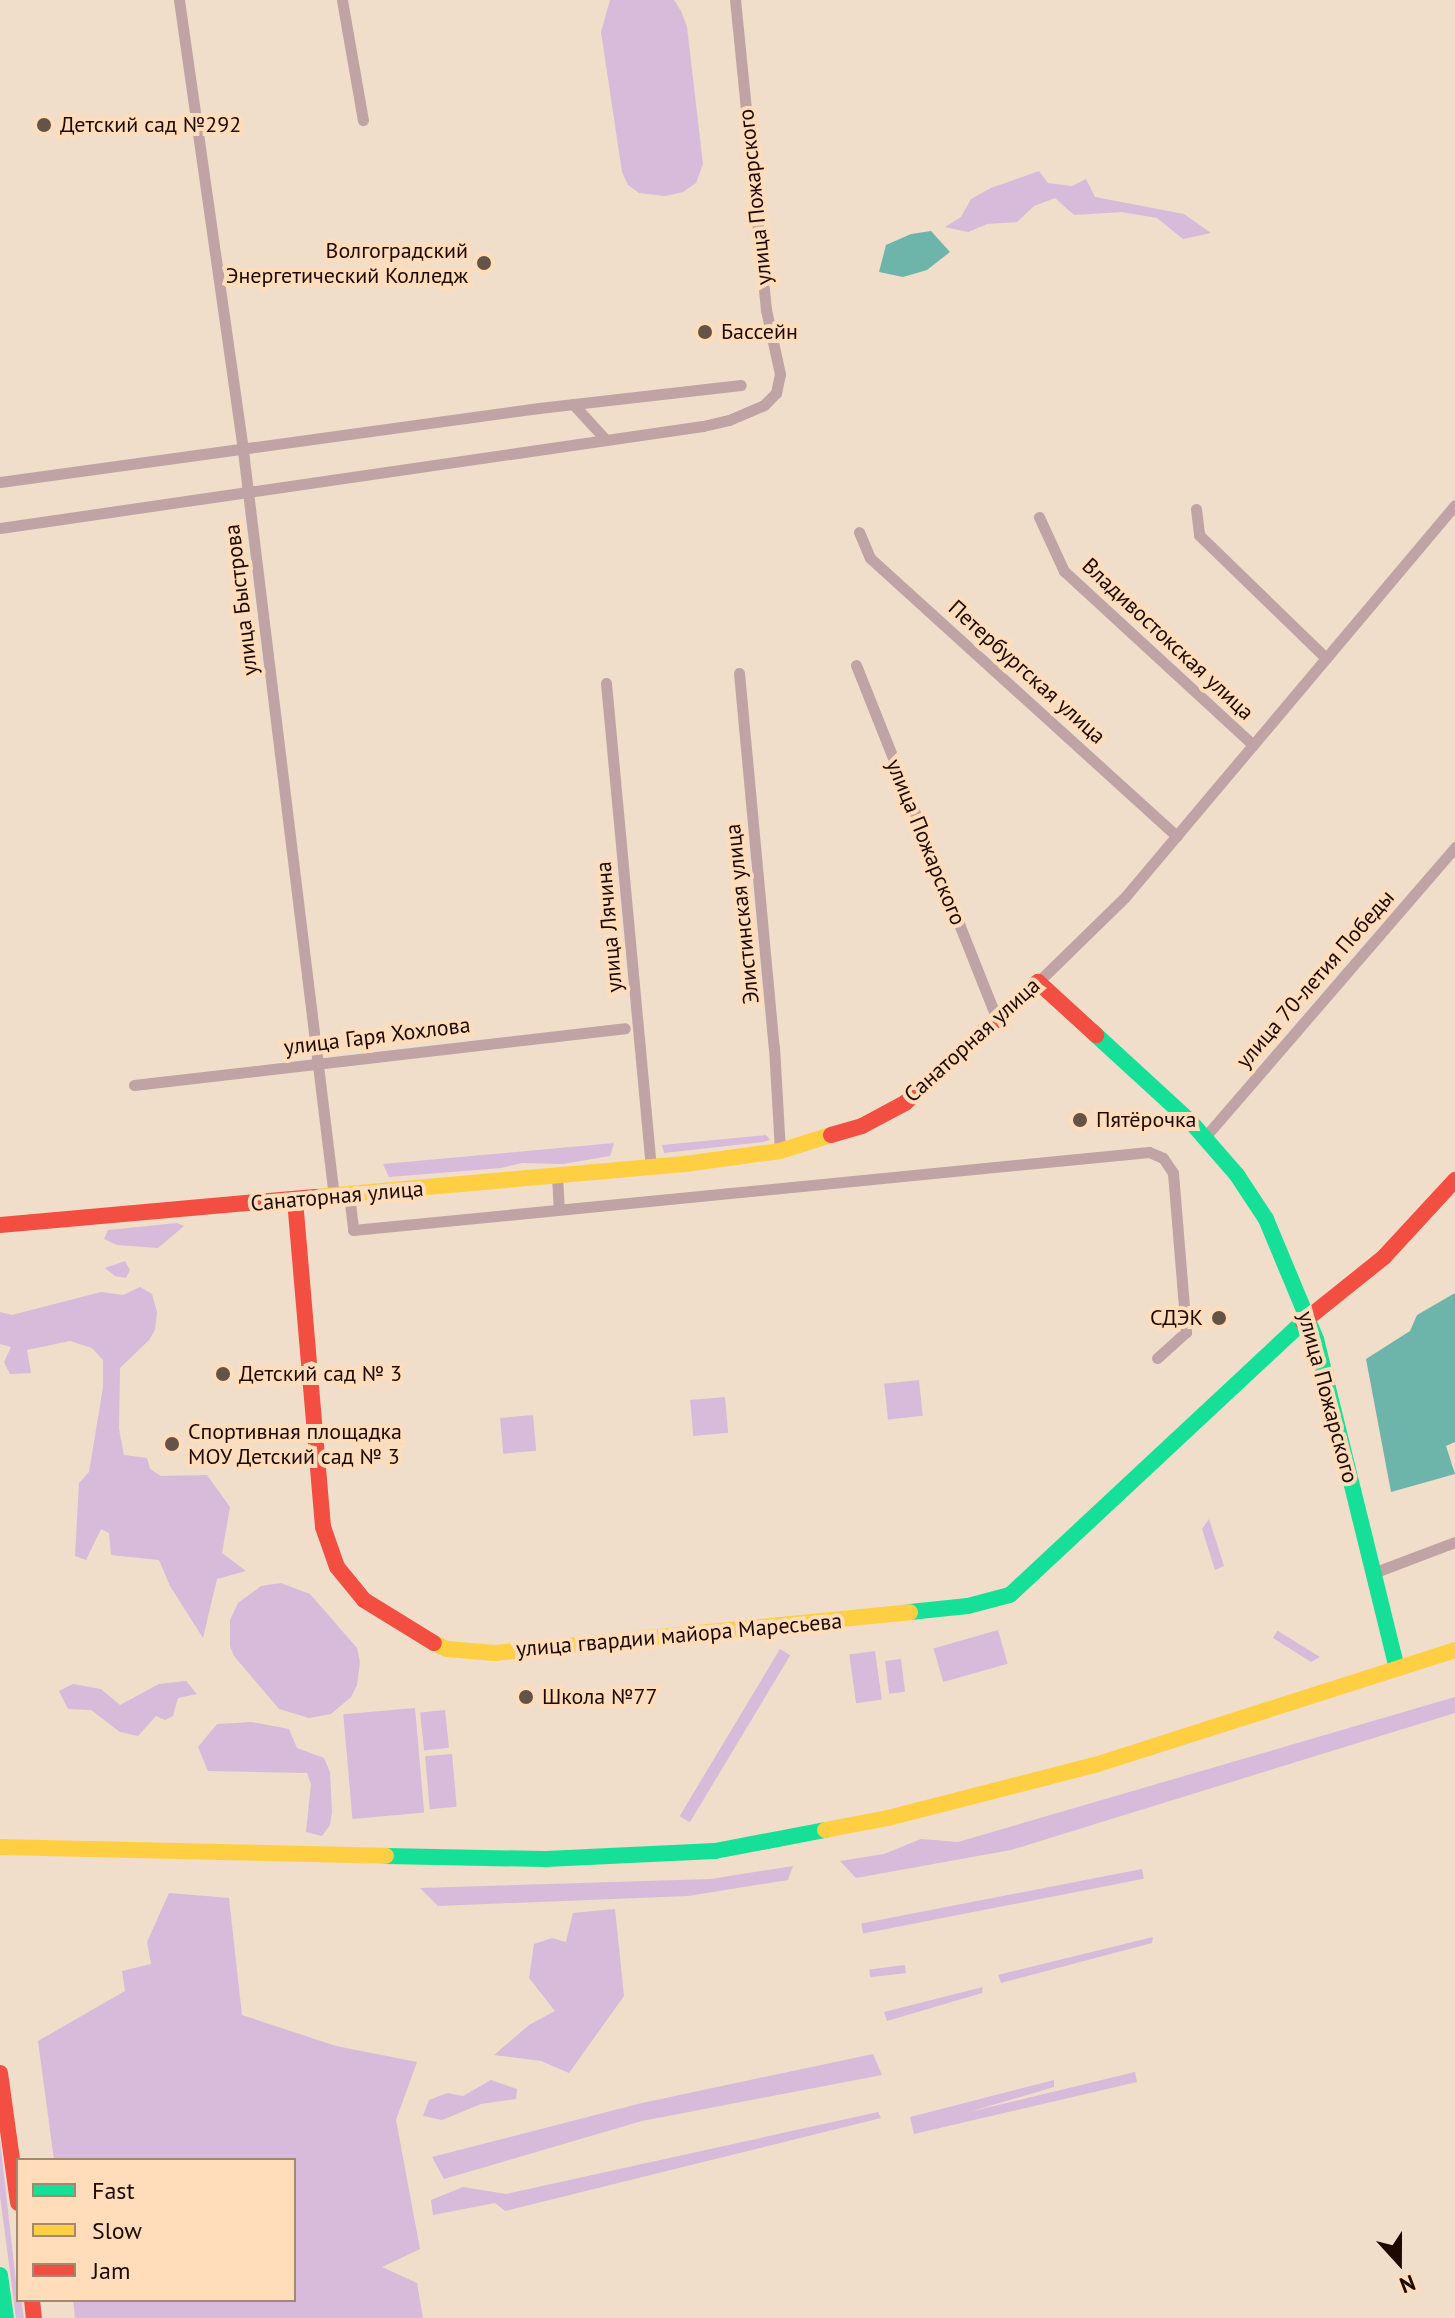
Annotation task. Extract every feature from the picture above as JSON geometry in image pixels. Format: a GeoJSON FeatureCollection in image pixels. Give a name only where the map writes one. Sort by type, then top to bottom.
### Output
{"type":"FeatureCollection","features":[{"type":"Feature","properties":{"kind":"main road","name":"Санаторная улица"},"geometry":{"type":"LineString","coordinates":[[0,1225],[651,1167],[780,1151],[862,1126],[905,1103],[1038,982]]}},
{"type":"Feature","properties":{"kind":"main road","name":"улица Пожарского"},"geometry":{"type":"LineString","coordinates":[[1038,982],[1205,1137],[1237,1175],[1266,1219],[1309,1316],[1397,1668]]}},
{"type":"Feature","properties":{"kind":"main road","name":"улица гвардии майора Маресьева"},"geometry":{"type":"LineString","coordinates":[[295,1200],[323,1527],[329,1550],[344,1578],[373,1606],[439,1646],[472,1652],[632,1642],[968,1606],[1000,1599],[1045,1565],[1309,1316],[1384,1257],[1455,1180]]}},
{"type":"Feature","properties":{"kind":"main road"},"geometry":{"type":"LineString","coordinates":[[0,1847],[108,1852],[546,1859],[715,1851],[888,1818],[1095,1765],[1455,1650]]}},
{"type":"Feature","properties":{"kind":"main road"},"geometry":{"type":"LineString","coordinates":[[0,2073],[16,2189]]}},
{"type":"Feature","properties":{"kind":"main road"},"geometry":{"type":"LineString","coordinates":[[0,2275],[6,2318]]}},
{"type":"Feature","properties":{"kind":"street","name":"улица Быстрова"},"geometry":{"type":"LineString","coordinates":[[179,0],[249,494],[318,1063],[342,1196],[353,1230],[559,1209]]}},
{"type":"Feature","properties":{"kind":"street"},"geometry":{"type":"LineString","coordinates":[[342,0],[363,120]]}},
{"type":"Feature","properties":{"kind":"street","name":"улица Пожарского"},"geometry":{"type":"LineString","coordinates":[[606,440],[729,420],[764,405],[776,393],[780,374],[766,310],[735,0]]}},
{"type":"Feature","properties":{"kind":"street"},"geometry":{"type":"LineString","coordinates":[[0,482],[573,404],[741,385]]}},
{"type":"Feature","properties":{"kind":"street"},"geometry":{"type":"LineString","coordinates":[[573,404],[606,440]]}},
{"type":"Feature","properties":{"kind":"street"},"geometry":{"type":"LineString","coordinates":[[0,528],[606,440]]}},
{"type":"Feature","properties":{"kind":"street","name":"Санаторная улица"},"geometry":{"type":"LineString","coordinates":[[1038,982],[1105,919],[1455,505]]}},
{"type":"Feature","properties":{"kind":"street"},"geometry":{"type":"LineString","coordinates":[[1196,509],[1199,535],[1326,658]]}},
{"type":"Feature","properties":{"kind":"street","name":"Владивостокская улица"},"geometry":{"type":"LineString","coordinates":[[1039,517],[1064,571],[1253,745]]}},
{"type":"Feature","properties":{"kind":"street","name":"Петербургская улица"},"geometry":{"type":"LineString","coordinates":[[859,532],[870,558],[1177,836]]}},
{"type":"Feature","properties":{"kind":"street","name":"улица Пожарского"},"geometry":{"type":"LineString","coordinates":[[856,665],[997,1019]]}},
{"type":"Feature","properties":{"kind":"street","name":"Элистинская улица"},"geometry":{"type":"LineString","coordinates":[[739,673],[774,1047],[780,1151]]}},
{"type":"Feature","properties":{"kind":"street","name":"улица Лячина"},"geometry":{"type":"LineString","coordinates":[[606,683],[651,1167]]}},
{"type":"Feature","properties":{"kind":"street","name":"улица 70-летия Победы"},"geometry":{"type":"LineString","coordinates":[[1205,1137],[1455,847]]}},
{"type":"Feature","properties":{"kind":"street","name":"улица Гаря Хохлова"},"geometry":{"type":"LineString","coordinates":[[134,1085],[625,1028]]}},
{"type":"Feature","properties":{"kind":"street"},"geometry":{"type":"LineString","coordinates":[[557,1175],[559,1209],[1157,1154],[1173,1173],[1186,1332],[1157,1358]]}},
{"type":"Feature","properties":{"kind":"street"},"geometry":{"type":"LineString","coordinates":[[1373,1573],[1455,1542]]}},
{"type":"Feature","properties":{"kind":"shaded area"},"geometry":{"type":"Polygon","coordinates":[[[610,0],[674,0],[681,11],[687,27],[703,164],[696,183],[683,192],[665,196],[639,193],[628,185],[622,172],[601,32],[610,0]]]}},
{"type":"Feature","properties":{"kind":"shaded area"},"geometry":{"type":"Polygon","coordinates":[[[1039,171],[1048,183],[1072,186],[1086,179],[1095,197],[1184,214],[1211,233],[1183,239],[1157,218],[1122,212],[1074,215],[1055,198],[1034,206],[1017,222],[987,224],[968,232],[945,227],[961,217],[971,199],[991,188],[1039,171]]]}},
{"type":"Feature","properties":{"kind":"shaded area"},"geometry":{"type":"Polygon","coordinates":[[[766,1135],[770,1140],[664,1153],[662,1145],[766,1135]]]}},
{"type":"Feature","properties":{"kind":"shaded area"},"geometry":{"type":"Polygon","coordinates":[[[614,1143],[610,1156],[563,1164],[522,1163],[501,1168],[389,1177],[383,1164],[614,1143]]]}},
{"type":"Feature","properties":{"kind":"shaded area"},"geometry":{"type":"Polygon","coordinates":[[[177,1223],[184,1226],[158,1248],[117,1245],[104,1239],[108,1230],[177,1223]]]}},
{"type":"Feature","properties":{"kind":"shaded area"},"geometry":{"type":"Polygon","coordinates":[[[125,1261],[130,1270],[126,1278],[115,1276],[105,1268],[125,1261]]]}},
{"type":"Feature","properties":{"kind":"shaded area"},"geometry":{"type":"Polygon","coordinates":[[[140,1287],[152,1294],[157,1312],[155,1330],[149,1340],[120,1368],[119,1429],[124,1455],[147,1458],[150,1469],[161,1476],[207,1475],[230,1507],[222,1553],[246,1571],[217,1579],[203,1638],[170,1586],[159,1560],[111,1555],[109,1533],[101,1529],[86,1560],[75,1556],[79,1483],[89,1472],[103,1387],[103,1360],[92,1348],[70,1341],[27,1350],[31,1373],[10,1374],[4,1362],[11,1347],[0,1344],[0,1312],[12,1315],[101,1292],[123,1295],[140,1287]]]}},
{"type":"Feature","properties":{"kind":"shaded area"},"geometry":{"type":"Polygon","coordinates":[[[919,1380],[923,1416],[888,1419],[884,1384],[919,1380]]]}},
{"type":"Feature","properties":{"kind":"shaded area"},"geometry":{"type":"Polygon","coordinates":[[[725,1397],[728,1433],[693,1436],[690,1400],[725,1397]]]}},
{"type":"Feature","properties":{"kind":"shaded area"},"geometry":{"type":"Polygon","coordinates":[[[533,1415],[536,1451],[503,1454],[500,1418],[533,1415]]]}},
{"type":"Feature","properties":{"kind":"shaded area"},"geometry":{"type":"Polygon","coordinates":[[[1209,1519],[1224,1566],[1215,1570],[1202,1529],[1209,1519]]]}},
{"type":"Feature","properties":{"kind":"shaded area"},"geometry":{"type":"Polygon","coordinates":[[[281,1583],[310,1594],[357,1648],[360,1662],[357,1685],[351,1697],[331,1714],[309,1718],[279,1709],[234,1656],[230,1646],[230,1620],[238,1603],[261,1586],[281,1583]]]}},
{"type":"Feature","properties":{"kind":"shaded area"},"geometry":{"type":"Polygon","coordinates":[[[998,1630],[1008,1664],[943,1682],[934,1648],[998,1630]]]}},
{"type":"Feature","properties":{"kind":"shaded area"},"geometry":{"type":"Polygon","coordinates":[[[1277,1631],[1320,1657],[1311,1662],[1273,1638],[1277,1631]]]}},
{"type":"Feature","properties":{"kind":"shaded area"},"geometry":{"type":"Polygon","coordinates":[[[780,1649],[790,1655],[690,1822],[680,1816],[780,1649]]]}},
{"type":"Feature","properties":{"kind":"shaded area"},"geometry":{"type":"Polygon","coordinates":[[[875,1651],[882,1700],[856,1703],[849,1655],[875,1651]]]}},
{"type":"Feature","properties":{"kind":"shaded area"},"geometry":{"type":"Polygon","coordinates":[[[901,1659],[905,1692],[889,1694],[885,1661],[901,1659]]]}},
{"type":"Feature","properties":{"kind":"shaded area"},"geometry":{"type":"Polygon","coordinates":[[[186,1681],[197,1694],[178,1698],[173,1716],[165,1720],[156,1716],[138,1736],[120,1732],[91,1710],[68,1709],[59,1691],[73,1684],[101,1689],[120,1705],[159,1684],[186,1681]]]}},
{"type":"Feature","properties":{"kind":"shaded area"},"geometry":{"type":"Polygon","coordinates":[[[1455,1697],[1455,1713],[1011,1850],[856,1878],[840,1861],[884,1854],[921,1839],[958,1842],[1455,1697]]]}},
{"type":"Feature","properties":{"kind":"shaded area"},"geometry":{"type":"Polygon","coordinates":[[[415,1708],[424,1813],[352,1819],[343,1714],[415,1708]]]}},
{"type":"Feature","properties":{"kind":"shaded area"},"geometry":{"type":"Polygon","coordinates":[[[445,1710],[449,1748],[424,1750],[420,1713],[445,1710]]]}},
{"type":"Feature","properties":{"kind":"shaded area"},"geometry":{"type":"Polygon","coordinates":[[[251,1722],[289,1729],[297,1748],[324,1758],[330,1772],[332,1812],[330,1825],[322,1836],[306,1832],[311,1784],[307,1773],[208,1771],[198,1747],[217,1724],[251,1722]]]}},
{"type":"Feature","properties":{"kind":"shaded area"},"geometry":{"type":"Polygon","coordinates":[[[452,1754],[457,1807],[430,1809],[425,1756],[452,1754]]]}},
{"type":"Feature","properties":{"kind":"shaded area"},"geometry":{"type":"Polygon","coordinates":[[[793,1866],[788,1880],[688,1896],[438,1906],[420,1888],[711,1879],[793,1866]]]}},
{"type":"Feature","properties":{"kind":"shaded area"},"geometry":{"type":"Polygon","coordinates":[[[1142,1869],[1144,1879],[863,1933],[861,1924],[1142,1869]]]}},
{"type":"Feature","properties":{"kind":"shaded area"},"geometry":{"type":"Polygon","coordinates":[[[169,1893],[229,1898],[242,2015],[336,2046],[417,2062],[396,2120],[420,2249],[382,2267],[417,2283],[423,2318],[75,2318],[73,2302],[296,2302],[296,2158],[54,2158],[38,2041],[125,1991],[122,1971],[151,1964],[147,1942],[169,1893]]]}},
{"type":"Feature","properties":{"kind":"shaded area"},"geometry":{"type":"Polygon","coordinates":[[[615,1909],[624,1996],[569,2073],[541,2061],[494,2055],[529,2025],[555,2011],[529,1978],[534,1944],[552,1938],[566,1942],[573,1913],[615,1909]]]}},
{"type":"Feature","properties":{"kind":"shaded area"},"geometry":{"type":"Polygon","coordinates":[[[1153,1937],[1152,1943],[1001,1983],[998,1975],[1153,1937]]]}},
{"type":"Feature","properties":{"kind":"shaded area"},"geometry":{"type":"Polygon","coordinates":[[[905,1965],[906,1973],[870,1977],[869,1969],[905,1965]]]}},
{"type":"Feature","properties":{"kind":"shaded area"},"geometry":{"type":"Polygon","coordinates":[[[983,1987],[982,1993],[887,2021],[884,2012],[983,1987]]]}},
{"type":"Feature","properties":{"kind":"shaded area"},"geometry":{"type":"Polygon","coordinates":[[[873,2054],[882,2075],[642,2121],[444,2179],[432,2157],[642,2103],[873,2054]]]}},
{"type":"Feature","properties":{"kind":"shaded area"},"geometry":{"type":"Polygon","coordinates":[[[1135,2072],[1137,2082],[914,2134],[910,2117],[1054,2080],[1054,2087],[969,2112],[1135,2072]]]}},
{"type":"Feature","properties":{"kind":"shaded area"},"geometry":{"type":"Polygon","coordinates":[[[491,2080],[517,2089],[516,2099],[481,2104],[442,2120],[423,2116],[429,2100],[447,2093],[463,2096],[491,2080]]]}},
{"type":"Feature","properties":{"kind":"shaded area"},"geometry":{"type":"Polygon","coordinates":[[[878,2112],[881,2118],[505,2211],[495,2203],[433,2215],[431,2200],[463,2187],[506,2194],[878,2112]]]}},
{"type":"Feature","properties":{"kind":"shaded area"},"geometry":{"type":"Polygon","coordinates":[[[0,2140],[16,2302],[21,2302],[24,2318],[16,2318],[0,2196],[0,2140]]]}},
{"type":"Feature","properties":{"kind":"water"},"geometry":{"type":"Polygon","coordinates":[[[931,231],[950,252],[927,270],[903,277],[879,272],[886,245],[911,234],[931,231]]]}},
{"type":"Feature","properties":{"kind":"water"},"geometry":{"type":"Polygon","coordinates":[[[1455,1293],[1455,1442],[1446,1446],[1455,1474],[1391,1492],[1366,1359],[1410,1331],[1417,1315],[1455,1293]]]}},
{"type":"Feature","properties":{"kind":"traffic: fast"},"geometry":{"type":"LineString","coordinates":[[1096,1035],[1190,1121],[1237,1175],[1266,1219],[1316,1339],[1397,1668]]}},
{"type":"Feature","properties":{"kind":"traffic: fast"},"geometry":{"type":"LineString","coordinates":[[910,1612],[968,1606],[1010,1595],[1303,1322]]}},
{"type":"Feature","properties":{"kind":"traffic: fast"},"geometry":{"type":"LineString","coordinates":[[386,1856],[546,1859],[715,1851],[825,1830]]}},
{"type":"Feature","properties":{"kind":"traffic: fast"},"geometry":{"type":"LineString","coordinates":[[0,2275],[6,2318]]}},
{"type":"Feature","properties":{"kind":"traffic: slow"},"geometry":{"type":"LineString","coordinates":[[315,1197],[685,1164],[780,1151],[831,1135]]}},
{"type":"Feature","properties":{"kind":"traffic: slow"},"geometry":{"type":"LineString","coordinates":[[434,1643],[447,1649],[495,1653],[910,1612]]}},
{"type":"Feature","properties":{"kind":"traffic: slow"},"geometry":{"type":"LineString","coordinates":[[825,1830],[888,1818],[1095,1765],[1455,1650]]}},
{"type":"Feature","properties":{"kind":"traffic: slow"},"geometry":{"type":"LineString","coordinates":[[0,1847],[386,1856]]}},
{"type":"Feature","properties":{"kind":"traffic: jam"},"geometry":{"type":"LineString","coordinates":[[831,1135],[862,1126],[905,1103],[1038,982],[1096,1035]]}},
{"type":"Feature","properties":{"kind":"traffic: jam"},"geometry":{"type":"LineString","coordinates":[[1303,1322],[1384,1257],[1455,1180]]}},
{"type":"Feature","properties":{"kind":"traffic: jam"},"geometry":{"type":"LineString","coordinates":[[0,1225],[315,1197]]}},
{"type":"Feature","properties":{"kind":"traffic: jam"},"geometry":{"type":"LineString","coordinates":[[295,1200],[323,1527],[337,1567],[364,1600],[434,1643]]}},
{"type":"Feature","properties":{"kind":"traffic: jam"},"geometry":{"type":"LineString","coordinates":[[0,2073],[16,2189]]}},
{"type":"Feature","properties":{"kind":"traffic: jam"},"geometry":{"type":"LineString","coordinates":[[32,2302],[34,2318]]}},
{"type":"Feature","properties":{"kind":"place","name":"Детский сад №292"},"geometry":{"type":"Point","coordinates":[44,125]}},
{"type":"Feature","properties":{"kind":"place","name":"Волгоградский Энергетический Колледж"},"geometry":{"type":"Point","coordinates":[484,263]}},
{"type":"Feature","properties":{"kind":"place","name":"Бассейн"},"geometry":{"type":"Point","coordinates":[705,332]}},
{"type":"Feature","properties":{"kind":"place","name":"Пятёрочка"},"geometry":{"type":"Point","coordinates":[1080,1120]}},
{"type":"Feature","properties":{"kind":"place","name":"СДЭК"},"geometry":{"type":"Point","coordinates":[1219,1318]}},
{"type":"Feature","properties":{"kind":"place","name":"Детский сад № 3"},"geometry":{"type":"Point","coordinates":[223,1374]}},
{"type":"Feature","properties":{"kind":"place","name":"Спортивная площадка МОУ Детский сад № 3"},"geometry":{"type":"Point","coordinates":[172,1444]}},
{"type":"Feature","properties":{"kind":"place","name":"Школа №77"},"geometry":{"type":"Point","coordinates":[526,1697]}}]}
